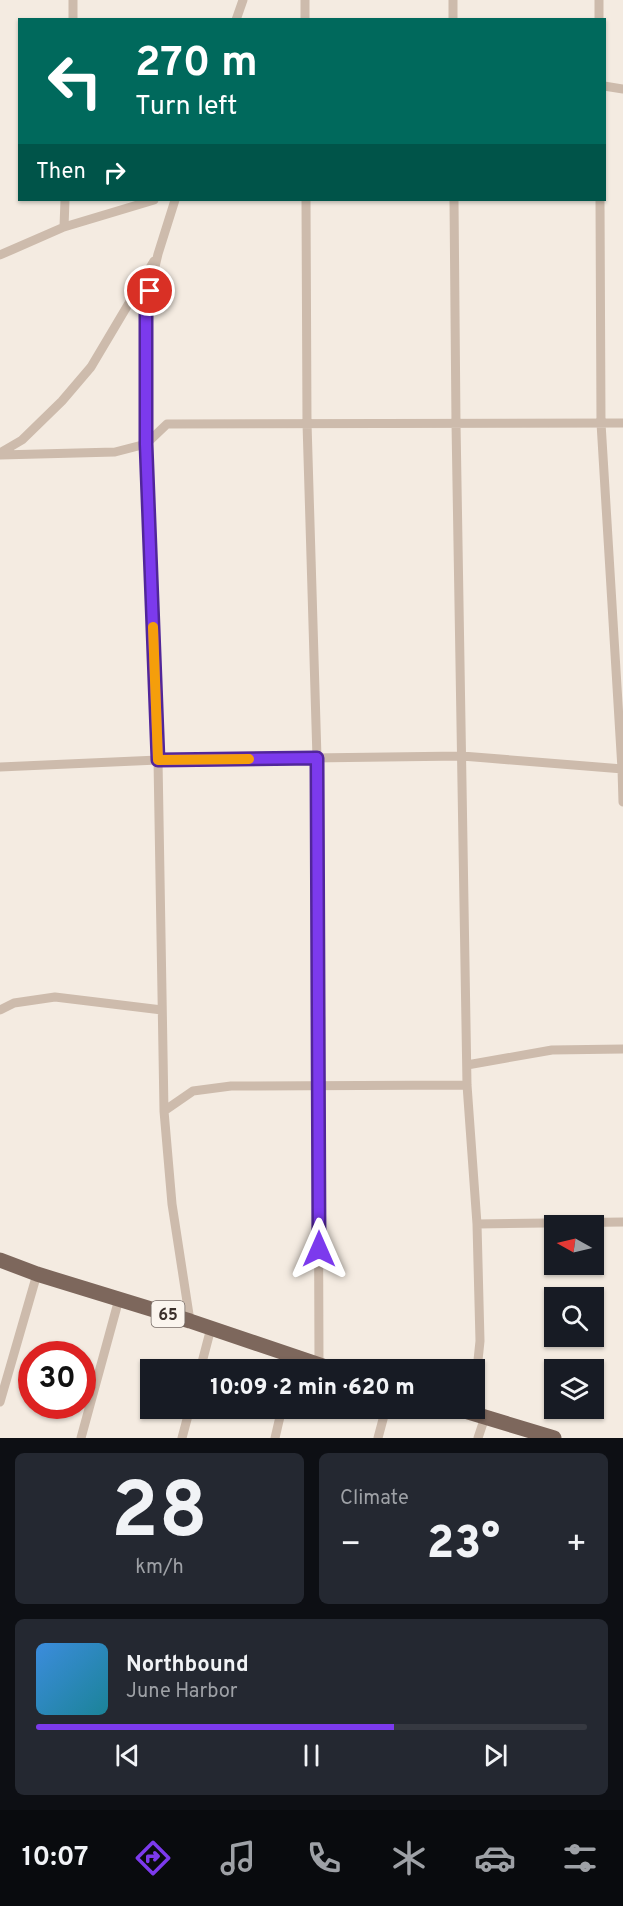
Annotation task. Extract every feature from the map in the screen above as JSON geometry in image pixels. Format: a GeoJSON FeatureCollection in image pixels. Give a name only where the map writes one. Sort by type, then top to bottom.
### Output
{"type":"FeatureCollection","features":[{"type":"Feature","properties":{"kind":"main road","name":"65"},"geometry":{"type":"LineString","coordinates":[[0,1260],[37,1274],[211,1328],[285,1359]]}},
{"type":"Feature","properties":{"kind":"main road"},"geometry":{"type":"LineString","coordinates":[[485,1413],[554,1438]]}},
{"type":"Feature","properties":{"kind":"street"},"geometry":{"type":"LineString","coordinates":[[73,18],[74,0]]}},
{"type":"Feature","properties":{"kind":"street"},"geometry":{"type":"LineString","coordinates":[[237,18],[243,0]]}},
{"type":"Feature","properties":{"kind":"street"},"geometry":{"type":"LineString","coordinates":[[305,0],[305,18]]}},
{"type":"Feature","properties":{"kind":"street"},"geometry":{"type":"LineString","coordinates":[[453,0],[453,18]]}},
{"type":"Feature","properties":{"kind":"street"},"geometry":{"type":"LineString","coordinates":[[598,0],[599,18]]}},
{"type":"Feature","properties":{"kind":"street"},"geometry":{"type":"LineString","coordinates":[[606,86],[623,89]]}},
{"type":"Feature","properties":{"kind":"street"},"geometry":{"type":"LineString","coordinates":[[64,227],[65,201]]}},
{"type":"Feature","properties":{"kind":"street"},"geometry":{"type":"LineString","coordinates":[[0,255],[64,227],[151,201]]}},
{"type":"Feature","properties":{"kind":"street"},"geometry":{"type":"LineString","coordinates":[[175,201],[158,254],[146,309],[146,444],[158,760],[164,1111],[172,1204],[190,1321]]}},
{"type":"Feature","properties":{"kind":"street"},"geometry":{"type":"LineString","coordinates":[[306,201],[307,423],[317,758],[319,1359]]}},
{"type":"Feature","properties":{"kind":"street"},"geometry":{"type":"LineString","coordinates":[[454,201],[467,1085],[477,1224],[479,1359]]}},
{"type":"Feature","properties":{"kind":"street"},"geometry":{"type":"LineString","coordinates":[[600,201],[601,423],[623,769],[623,802]]}},
{"type":"Feature","properties":{"kind":"street"},"geometry":{"type":"LineString","coordinates":[[0,454],[22,440],[92,368],[158,254]]}},
{"type":"Feature","properties":{"kind":"street"},"geometry":{"type":"LineString","coordinates":[[0,454],[115,452],[146,444],[167,424],[623,423]]}},
{"type":"Feature","properties":{"kind":"street"},"geometry":{"type":"LineString","coordinates":[[0,767],[158,760],[462,756],[623,769]]}},
{"type":"Feature","properties":{"kind":"street"},"geometry":{"type":"LineString","coordinates":[[0,1010],[14,1004],[55,997],[162,1010]]}},
{"type":"Feature","properties":{"kind":"street"},"geometry":{"type":"LineString","coordinates":[[467,1065],[552,1050],[623,1050]]}},
{"type":"Feature","properties":{"kind":"street"},"geometry":{"type":"LineString","coordinates":[[164,1111],[193,1091],[231,1086],[467,1085]]}},
{"type":"Feature","properties":{"kind":"street"},"geometry":{"type":"LineString","coordinates":[[477,1224],[623,1222]]}},
{"type":"Feature","properties":{"kind":"street"},"geometry":{"type":"LineString","coordinates":[[0,1402],[37,1274]]}},
{"type":"Feature","properties":{"kind":"street"},"geometry":{"type":"LineString","coordinates":[[81,1438],[119,1299]]}},
{"type":"Feature","properties":{"kind":"street"},"geometry":{"type":"LineString","coordinates":[[203,1359],[211,1328]]}},
{"type":"Feature","properties":{"kind":"street"},"geometry":{"type":"LineString","coordinates":[[182,1438],[187,1419]]}},
{"type":"Feature","properties":{"kind":"street"},"geometry":{"type":"LineString","coordinates":[[275,1438],[279,1419]]}},
{"type":"Feature","properties":{"kind":"street"},"geometry":{"type":"LineString","coordinates":[[378,1438],[383,1419]]}},
{"type":"Feature","properties":{"kind":"street"},"geometry":{"type":"LineString","coordinates":[[477,1419],[478,1438]]}},
{"type":"Feature","properties":{"kind":"slow traffic"},"geometry":{"type":"LineString","coordinates":[[153,627],[158,760],[249,759]]}},
{"type":"Feature","properties":{"kind":"route"},"geometry":{"type":"LineString","coordinates":[[150,291],[146,309],[146,444],[158,760],[317,758],[319,1249]]}}]}
